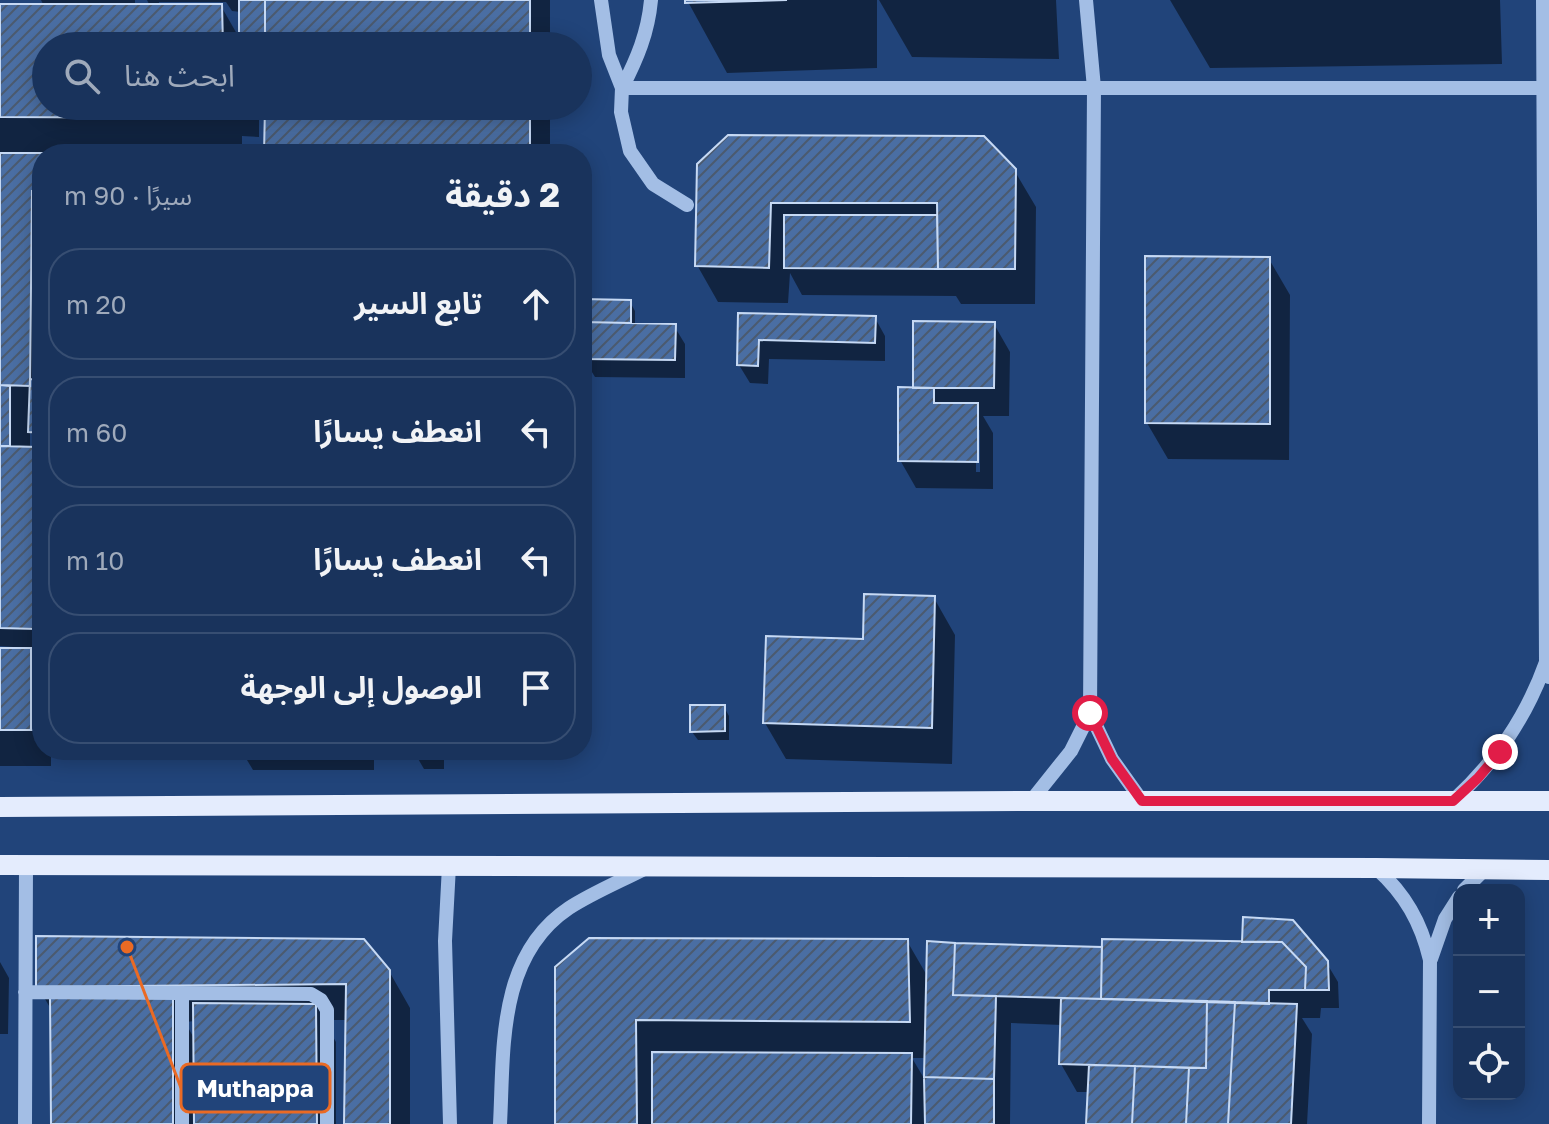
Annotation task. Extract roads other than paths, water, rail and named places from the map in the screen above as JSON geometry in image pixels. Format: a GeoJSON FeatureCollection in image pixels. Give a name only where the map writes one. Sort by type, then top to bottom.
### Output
{"type":"FeatureCollection","features":[{"type":"Feature","properties":{"kind":"main road"},"geometry":{"type":"LineString","coordinates":[[0,807],[1549,801]]}},
{"type":"Feature","properties":{"kind":"main road"},"geometry":{"type":"LineString","coordinates":[[0,865],[1549,870]]}},
{"type":"Feature","properties":{"kind":"street"},"geometry":{"type":"LineString","coordinates":[[601,0],[609,55],[622,88],[621,112],[630,151],[653,184],[687,205]]}},
{"type":"Feature","properties":{"kind":"street"},"geometry":{"type":"LineString","coordinates":[[622,88],[640,53],[649,24],[651,0]]}},
{"type":"Feature","properties":{"kind":"street"},"geometry":{"type":"LineString","coordinates":[[1086,0],[1094,88],[1090,713],[1112,759],[1142,801]]}},
{"type":"Feature","properties":{"kind":"street"},"geometry":{"type":"LineString","coordinates":[[1543,0],[1546,88],[1546,661],[1549,677]]}},
{"type":"Feature","properties":{"kind":"street"},"geometry":{"type":"LineString","coordinates":[[622,88],[1546,88]]}},
{"type":"Feature","properties":{"kind":"street"},"geometry":{"type":"LineString","coordinates":[[1453,801],[1478,778],[1513,733],[1535,693],[1546,661]]}},
{"type":"Feature","properties":{"kind":"street"},"geometry":{"type":"LineString","coordinates":[[1031,801],[1065,760],[1090,713]]}},
{"type":"Feature","properties":{"kind":"street"},"geometry":{"type":"LineString","coordinates":[[25,1124],[26,865]]}},
{"type":"Feature","properties":{"kind":"street"},"geometry":{"type":"LineString","coordinates":[[449,866],[445,941],[450,1124]]}},
{"type":"Feature","properties":{"kind":"street"},"geometry":{"type":"LineString","coordinates":[[500,1124],[509,1000],[517,973],[530,948],[547,927],[568,909],[648,867]]}},
{"type":"Feature","properties":{"kind":"street"},"geometry":{"type":"LineString","coordinates":[[1376,868],[1406,899],[1425,938],[1430,960],[1429,1124]]}},
{"type":"Feature","properties":{"kind":"street"},"geometry":{"type":"LineString","coordinates":[[1470,884],[1485,869]]}},
{"type":"Feature","properties":{"kind":"street"},"geometry":{"type":"LineString","coordinates":[[1430,960],[1453,906]]}},
{"type":"Feature","properties":{"kind":"street"},"geometry":{"type":"LineString","coordinates":[[25,992],[311,994],[321,1000],[327,1010],[327,1124]]}},
{"type":"Feature","properties":{"kind":"street"},"geometry":{"type":"LineString","coordinates":[[182,993],[182,1124]]}},
{"type":"Feature","properties":{"kind":"place","name":"Muthappa"},"geometry":{"type":"Point","coordinates":[127,947]}}]}
